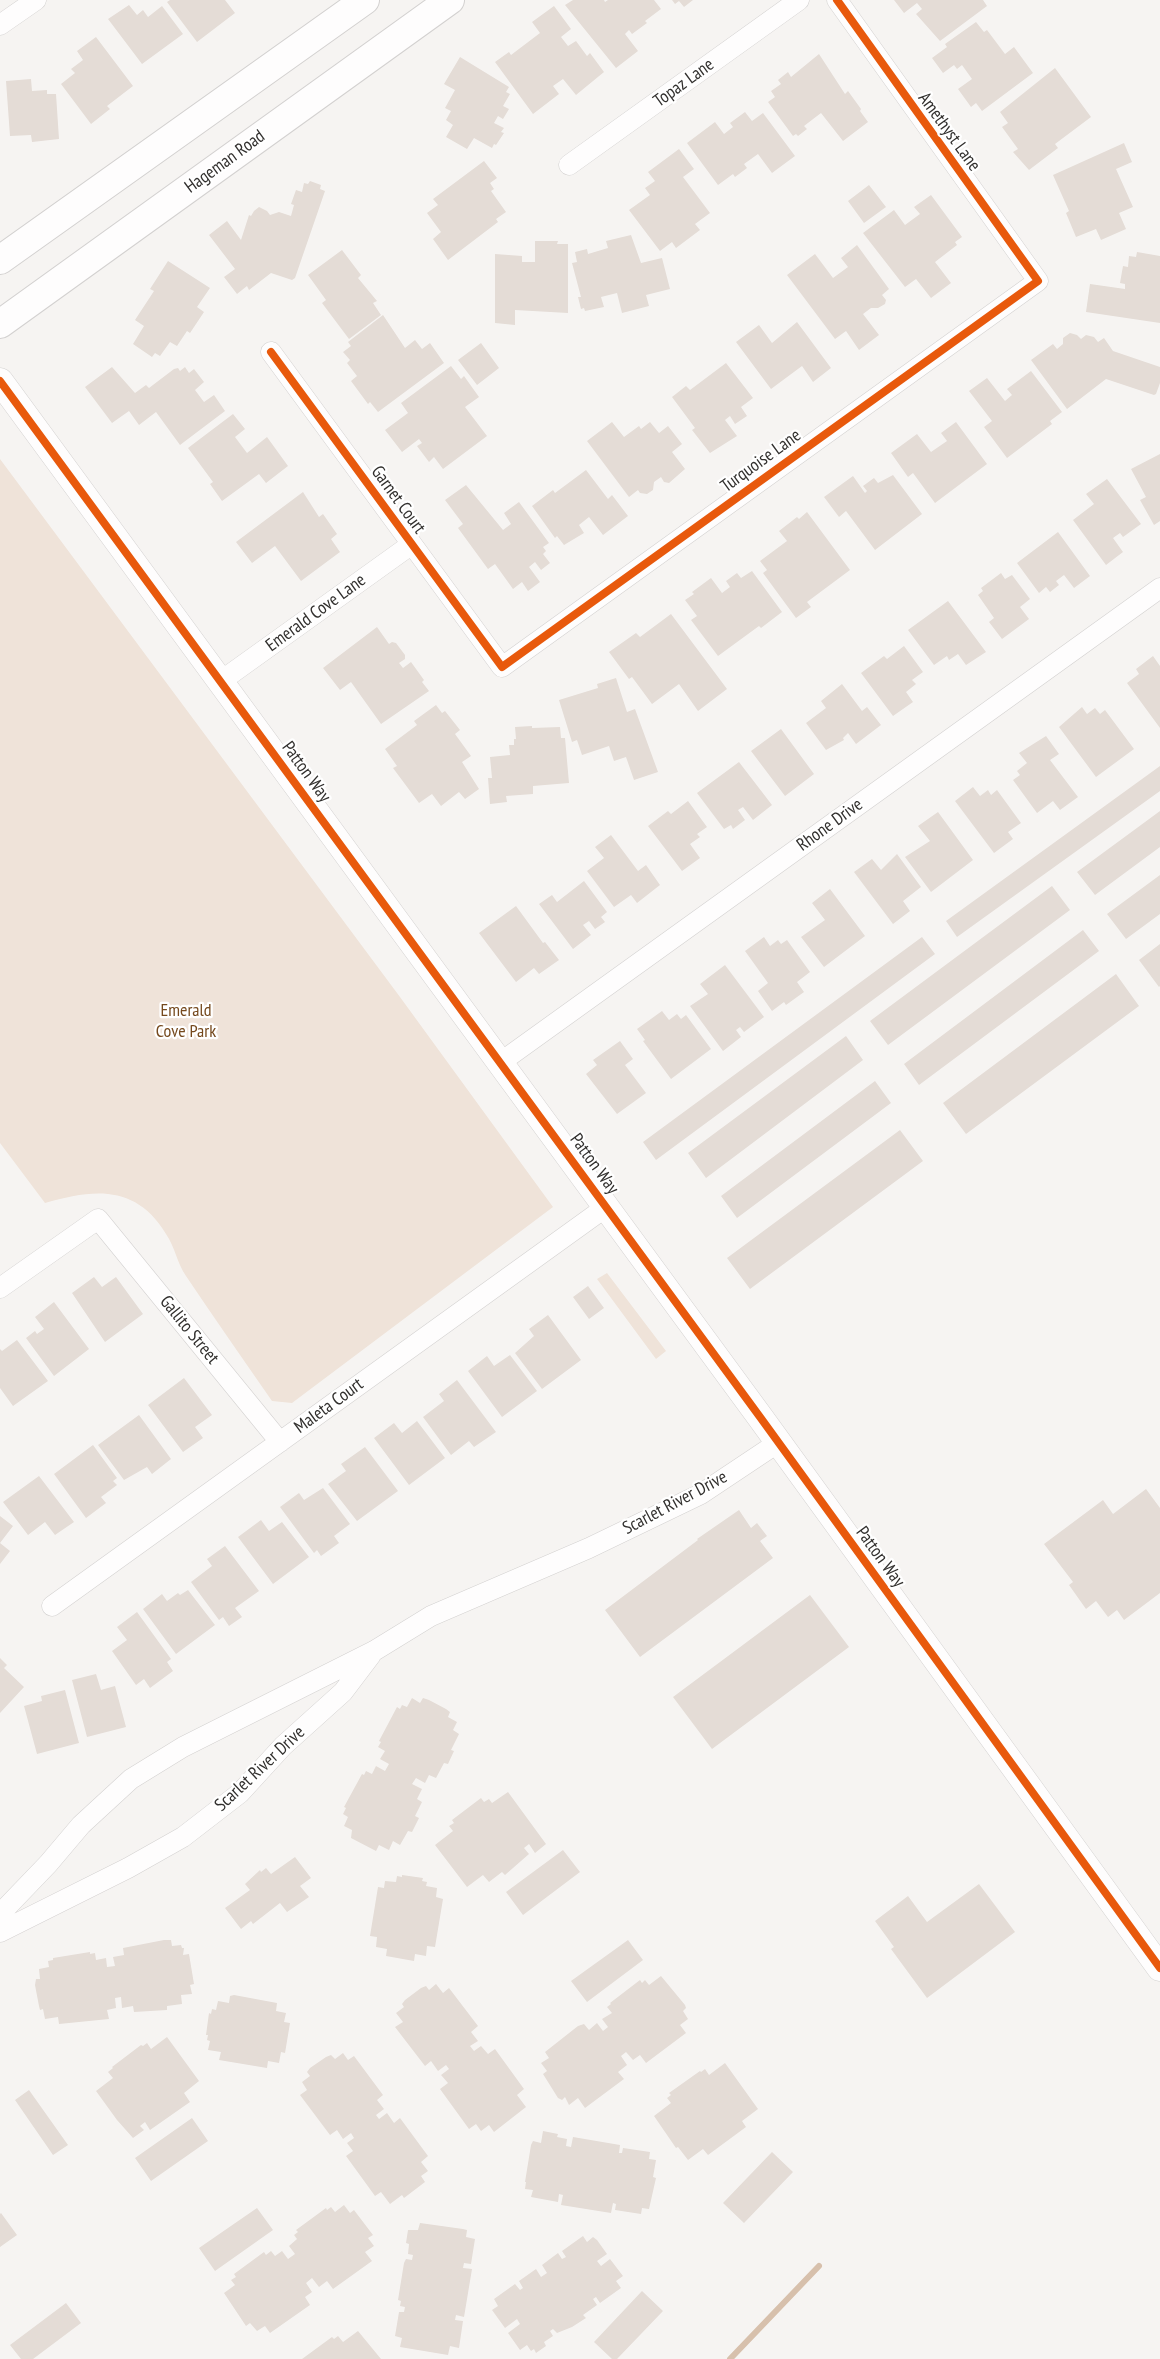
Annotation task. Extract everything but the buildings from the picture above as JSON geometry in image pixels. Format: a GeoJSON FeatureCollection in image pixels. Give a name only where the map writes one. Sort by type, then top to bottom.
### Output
{"type":"FeatureCollection","features":[{"type":"Feature","properties":{"kind":"main road"},"geometry":{"type":"LineString","coordinates":[[0,260],[365,0]]}},
{"type":"Feature","properties":{"kind":"main road","name":"Hageman Road"},"geometry":{"type":"LineString","coordinates":[[0,324],[450,0]]}},
{"type":"Feature","properties":{"kind":"street"},"geometry":{"type":"LineString","coordinates":[[0,25],[36,0]]}},
{"type":"Feature","properties":{"kind":"street","name":"Topaz Lane"},"geometry":{"type":"LineString","coordinates":[[569,165],[799,0]]}},
{"type":"Feature","properties":{"kind":"street","name":"Amethyst Lane"},"geometry":{"type":"LineString","coordinates":[[837,0],[1038,281]]}},
{"type":"Feature","properties":{"kind":"street","name":"Turquoise Lane"},"geometry":{"type":"LineString","coordinates":[[502,666],[1038,281]]}},
{"type":"Feature","properties":{"kind":"street","name":"Garnet Court"},"geometry":{"type":"LineString","coordinates":[[271,352],[502,666]]}},
{"type":"Feature","properties":{"kind":"street","name":"Patton Way"},"geometry":{"type":"LineString","coordinates":[[0,381],[501,1062],[1160,1968]]}},
{"type":"Feature","properties":{"kind":"street","name":"Emerald Cove Lane"},"geometry":{"type":"LineString","coordinates":[[221,681],[412,544]]}},
{"type":"Feature","properties":{"kind":"street","name":"Rhone Drive"},"geometry":{"type":"LineString","coordinates":[[501,1062],[1160,588]]}},
{"type":"Feature","properties":{"kind":"street","name":"Maleta Court"},"geometry":{"type":"LineString","coordinates":[[52,1606],[606,1206]]}},
{"type":"Feature","properties":{"kind":"street","name":"Gallito Street"},"geometry":{"type":"LineString","coordinates":[[0,1288],[98,1219],[280,1442]]}},
{"type":"Feature","properties":{"kind":"street","name":"Scarlet River Drive"},"geometry":{"type":"LineString","coordinates":[[0,1914],[48,1864],[81,1825],[131,1779],[183,1747],[374,1651],[431,1616],[589,1548],[701,1494],[778,1442]]}},
{"type":"Feature","properties":{"kind":"street","name":"Scarlet River Drive"},"geometry":{"type":"LineString","coordinates":[[0,1932],[128,1868],[183,1837],[240,1793],[283,1746],[343,1692],[374,1651]]}},
{"type":"Feature","properties":{"kind":"green space","name":"Emerald Cove Park"},"geometry":{"type":"Polygon","coordinates":[[[0,459],[400,997],[553,1207],[292,1403],[272,1401],[186,1276],[166,1234],[141,1206],[112,1194],[96,1193],[45,1203],[0,1143],[0,459]]]}},
{"type":"Feature","properties":{"kind":"green space"},"geometry":{"type":"Polygon","coordinates":[[[607,1273],[666,1351],[656,1359],[597,1279],[607,1273]]]}},
{"type":"Feature","properties":{"kind":"waterway"},"geometry":{"type":"LineString","coordinates":[[730,2359],[819,2266]]}},
{"type":"Feature","properties":{"kind":"cycle path"},"geometry":{"type":"LineString","coordinates":[[271,352],[502,667],[1038,281],[837,0]]}},
{"type":"Feature","properties":{"kind":"cycle path"},"geometry":{"type":"LineString","coordinates":[[0,381],[760,1417],[1160,1968]]}}]}
